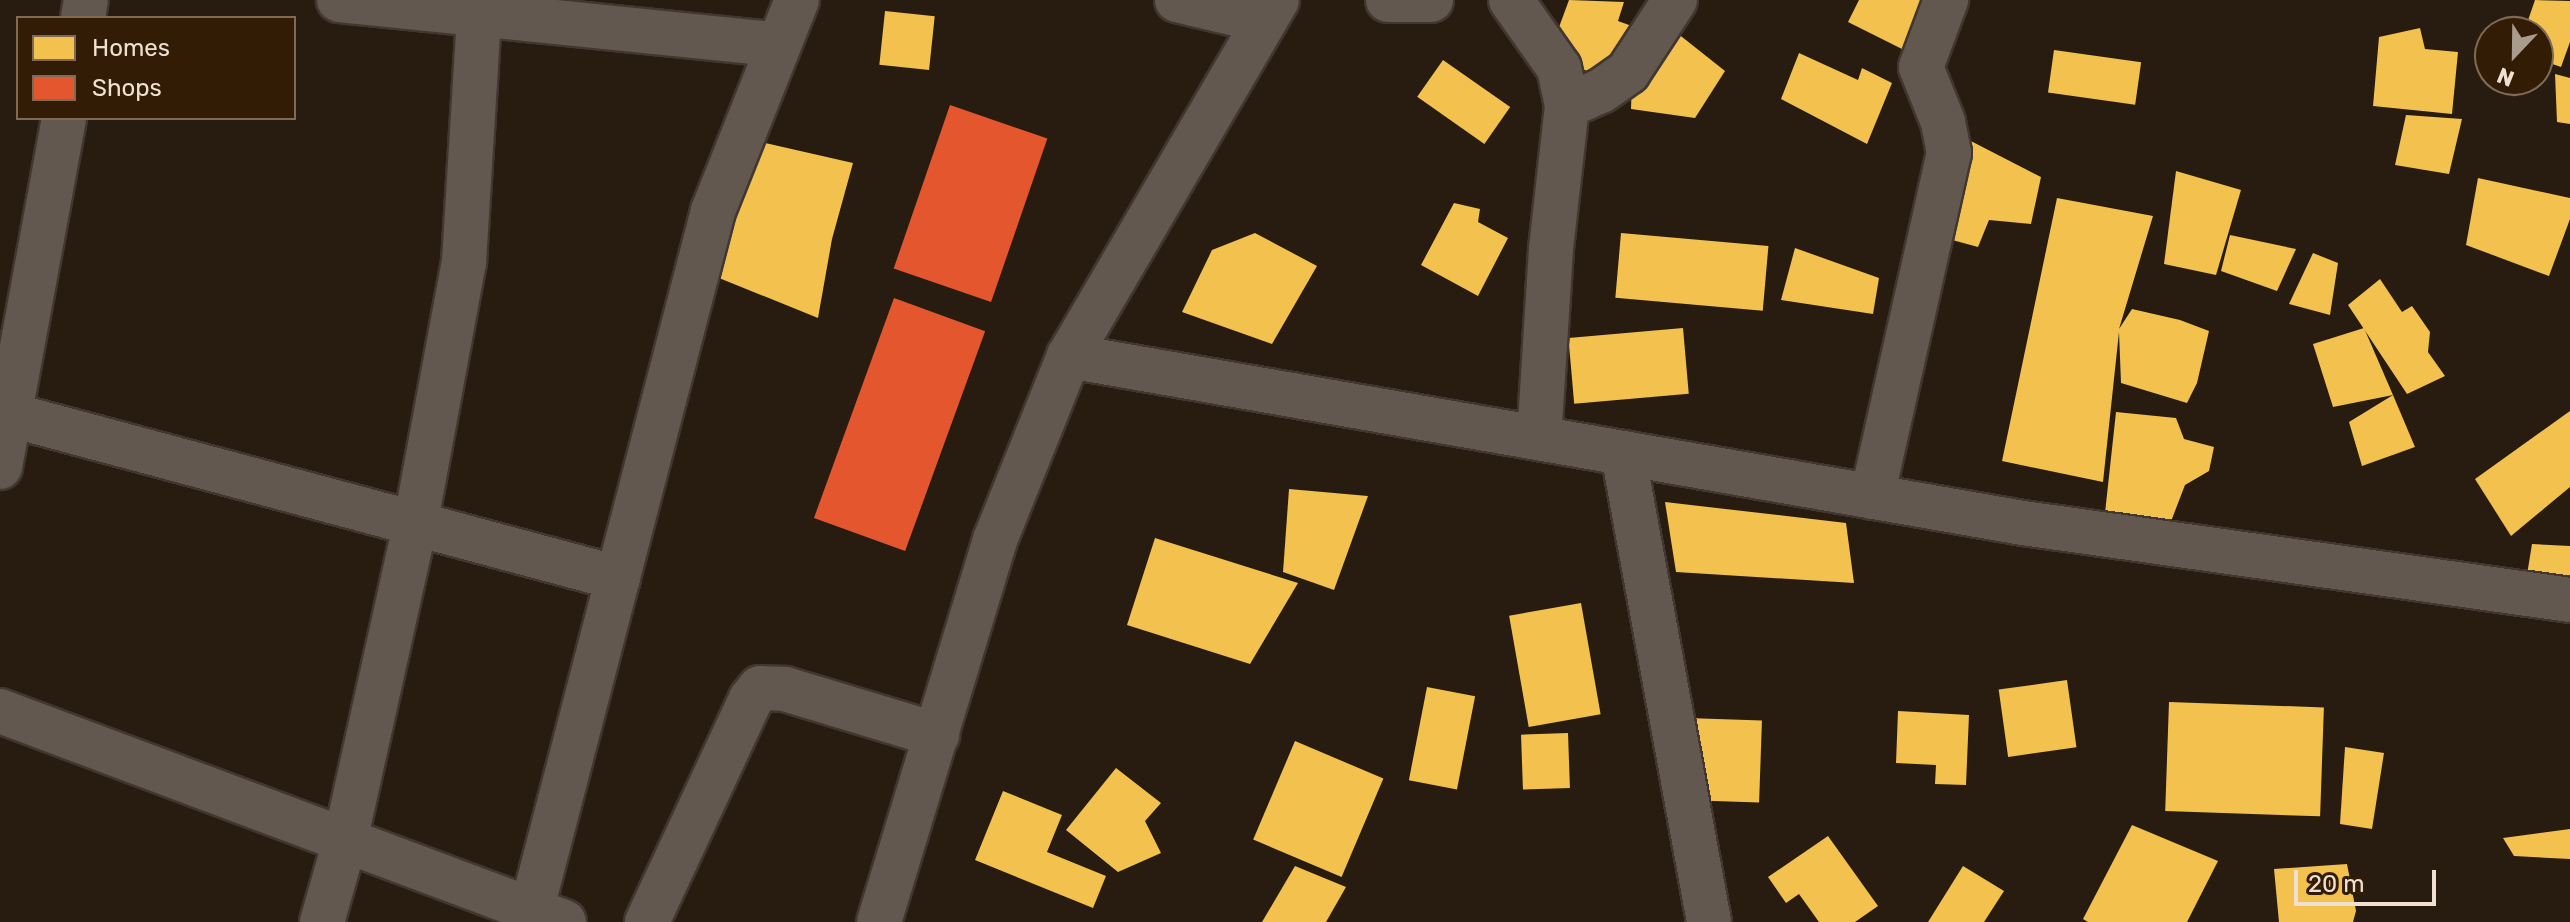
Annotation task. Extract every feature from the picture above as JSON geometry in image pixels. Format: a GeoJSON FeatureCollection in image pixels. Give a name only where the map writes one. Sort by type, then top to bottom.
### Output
{"type":"FeatureCollection","features":[{"type":"Feature","properties":{"kind":"street"},"geometry":{"type":"LineString","coordinates":[[339,0],[779,45]]}},
{"type":"Feature","properties":{"kind":"street"},"geometry":{"type":"LineString","coordinates":[[0,711],[548,915],[618,578],[713,211],[797,0]]}},
{"type":"Feature","properties":{"kind":"street"},"geometry":{"type":"LineString","coordinates":[[879,922],[995,540],[1069,356],[1271,11],[1177,0]]}},
{"type":"Feature","properties":{"kind":"street"},"geometry":{"type":"LineString","coordinates":[[1388,0],[1431,0]]}},
{"type":"Feature","properties":{"kind":"street"},"geometry":{"type":"LineString","coordinates":[[1511,0],[1559,68],[1567,106],[1551,249],[1539,438]]}},
{"type":"Feature","properties":{"kind":"street"},"geometry":{"type":"LineString","coordinates":[[1567,106],[1601,91],[1628,72],[1675,0]]}},
{"type":"Feature","properties":{"kind":"street"},"geometry":{"type":"LineString","coordinates":[[1872,497],[1949,153],[1943,122],[1921,67],[1946,0]]}},
{"type":"Feature","properties":{"kind":"street"},"geometry":{"type":"LineString","coordinates":[[322,922],[345,841],[415,526],[464,262],[479,16]]}},
{"type":"Feature","properties":{"kind":"street"},"geometry":{"type":"LineString","coordinates":[[0,467],[5,414],[64,120]]}},
{"type":"Feature","properties":{"kind":"street"},"geometry":{"type":"LineString","coordinates":[[1069,356],[2023,523],[2570,600]]}},
{"type":"Feature","properties":{"kind":"street"},"geometry":{"type":"LineString","coordinates":[[5,414],[618,578]]}},
{"type":"Feature","properties":{"kind":"street"},"geometry":{"type":"LineString","coordinates":[[1623,453],[1709,922]]}},
{"type":"Feature","properties":{"kind":"street"},"geometry":{"type":"LineString","coordinates":[[647,922],[751,699],[760,688],[785,689],[937,735]]}},
{"type":"Feature","properties":{"kind":"building: Homes"},"geometry":{"type":"Polygon","coordinates":[[[1569,0],[1624,2],[1618,21],[1643,30],[1607,78],[1548,57],[1569,0]]]}},
{"type":"Feature","properties":{"kind":"building: Homes"},"geometry":{"type":"Polygon","coordinates":[[[1859,0],[1931,0],[1906,51],[1848,22],[1859,0]]]}},
{"type":"Feature","properties":{"kind":"building: Homes"},"geometry":{"type":"Polygon","coordinates":[[[2535,0],[2570,1],[2570,42],[2561,67],[2554,65],[2554,16],[2530,16],[2535,0]]]}},
{"type":"Feature","properties":{"kind":"building: Homes"},"geometry":{"type":"Polygon","coordinates":[[[885,11],[935,16],[929,70],[879,65],[885,11]]]}},
{"type":"Feature","properties":{"kind":"building: Homes"},"geometry":{"type":"Polygon","coordinates":[[[1667,25],[1725,71],[1695,118],[1631,109],[1632,79],[1667,25]]]}},
{"type":"Feature","properties":{"kind":"building: Homes"},"geometry":{"type":"Polygon","coordinates":[[[2420,28],[2425,49],[2458,52],[2452,114],[2373,106],[2379,37],[2420,28]]]}},
{"type":"Feature","properties":{"kind":"building: Homes"},"geometry":{"type":"Polygon","coordinates":[[[2054,50],[2141,62],[2135,105],[2048,93],[2054,50]]]}},
{"type":"Feature","properties":{"kind":"building: Homes"},"geometry":{"type":"Polygon","coordinates":[[[1799,53],[1858,80],[1862,68],[1892,83],[1867,144],[1781,99],[1799,53]]]}},
{"type":"Feature","properties":{"kind":"building: Homes"},"geometry":{"type":"Polygon","coordinates":[[[1443,60],[1510,107],[1484,144],[1417,97],[1443,60]]]}},
{"type":"Feature","properties":{"kind":"building: Homes"},"geometry":{"type":"Polygon","coordinates":[[[2555,74],[2570,78],[2570,124],[2557,122],[2555,74]]]}},
{"type":"Feature","properties":{"kind":"building: Homes"},"geometry":{"type":"Polygon","coordinates":[[[2406,115],[2462,119],[2449,174],[2395,165],[2406,115]]]}},
{"type":"Feature","properties":{"kind":"building: Homes"},"geometry":{"type":"Polygon","coordinates":[[[1965,138],[2041,177],[2031,224],[1989,220],[1978,247],[1945,238],[1965,138]]]}},
{"type":"Feature","properties":{"kind":"building: Homes"},"geometry":{"type":"Polygon","coordinates":[[[752,140],[853,163],[832,239],[818,318],[719,278],[752,140]]]}},
{"type":"Feature","properties":{"kind":"building: Homes"},"geometry":{"type":"Polygon","coordinates":[[[2176,171],[2241,190],[2216,275],[2164,264],[2176,171]]]}},
{"type":"Feature","properties":{"kind":"building: Homes"},"geometry":{"type":"Polygon","coordinates":[[[2478,178],[2570,198],[2570,219],[2549,276],[2466,245],[2478,178]]]}},
{"type":"Feature","properties":{"kind":"building: Homes"},"geometry":{"type":"Polygon","coordinates":[[[2057,198],[2153,216],[2119,329],[2132,309],[2180,320],[2209,331],[2197,383],[2187,403],[2121,383],[2119,332],[2103,482],[2002,461],[2057,198]]]}},
{"type":"Feature","properties":{"kind":"building: Homes"},"geometry":{"type":"Polygon","coordinates":[[[1454,203],[1480,209],[1478,222],[1508,238],[1478,296],[1421,265],[1454,203]]]}},
{"type":"Feature","properties":{"kind":"building: Homes"},"geometry":{"type":"Polygon","coordinates":[[[1255,233],[1317,266],[1272,344],[1182,312],[1212,250],[1255,233]]]}},
{"type":"Feature","properties":{"kind":"building: Homes"},"geometry":{"type":"Polygon","coordinates":[[[1621,233],[1768,246],[1763,311],[1615,298],[1621,233]]]}},
{"type":"Feature","properties":{"kind":"building: Homes"},"geometry":{"type":"Polygon","coordinates":[[[2230,235],[2296,249],[2277,291],[2221,271],[2230,235]]]}},
{"type":"Feature","properties":{"kind":"building: Homes"},"geometry":{"type":"Polygon","coordinates":[[[1795,248],[1879,278],[1873,314],[1781,300],[1795,248]]]}},
{"type":"Feature","properties":{"kind":"building: Homes"},"geometry":{"type":"Polygon","coordinates":[[[2313,253],[2338,263],[2330,315],[2289,304],[2313,253]]]}},
{"type":"Feature","properties":{"kind":"building: Homes"},"geometry":{"type":"Polygon","coordinates":[[[2380,279],[2402,312],[2412,306],[2430,332],[2428,352],[2445,376],[2407,394],[2348,305],[2380,279]]]}},
{"type":"Feature","properties":{"kind":"building: Homes"},"geometry":{"type":"Polygon","coordinates":[[[1683,328],[1689,394],[1574,404],[1568,338],[1683,328]]]}},
{"type":"Feature","properties":{"kind":"building: Homes"},"geometry":{"type":"Polygon","coordinates":[[[2364,328],[2393,395],[2333,407],[2313,344],[2364,328]]]}},
{"type":"Feature","properties":{"kind":"building: Homes"},"geometry":{"type":"Polygon","coordinates":[[[2393,395],[2415,447],[2362,466],[2349,422],[2393,395]]]}},
{"type":"Feature","properties":{"kind":"building: Homes"},"geometry":{"type":"Polygon","coordinates":[[[2570,411],[2570,487],[2511,536],[2475,479],[2570,411]]]}},
{"type":"Feature","properties":{"kind":"building: Homes"},"geometry":{"type":"Polygon","coordinates":[[[2116,412],[2176,418],[2184,439],[2214,447],[2209,471],[2185,485],[2170,524],[2105,513],[2116,412]]]}},
{"type":"Feature","properties":{"kind":"building: Homes"},"geometry":{"type":"Polygon","coordinates":[[[1289,489],[1368,496],[1334,590],[1283,572],[1289,489]]]}},
{"type":"Feature","properties":{"kind":"building: Homes"},"geometry":{"type":"Polygon","coordinates":[[[1665,502],[1846,523],[1854,583],[1676,572],[1665,502]]]}},
{"type":"Feature","properties":{"kind":"building: Homes"},"geometry":{"type":"Polygon","coordinates":[[[1155,538],[1298,583],[1250,664],[1127,625],[1155,538]]]}},
{"type":"Feature","properties":{"kind":"building: Homes"},"geometry":{"type":"Polygon","coordinates":[[[2532,544],[2570,546],[2570,591],[2525,587],[2532,544]]]}},
{"type":"Feature","properties":{"kind":"building: Homes"},"geometry":{"type":"Polygon","coordinates":[[[1581,603],[1601,714],[1529,727],[1509,616],[1581,603]]]}},
{"type":"Feature","properties":{"kind":"building: Homes"},"geometry":{"type":"Polygon","coordinates":[[[2067,680],[2076,747],[2008,757],[1999,690],[2067,680]]]}},
{"type":"Feature","properties":{"kind":"building: Homes"},"geometry":{"type":"Polygon","coordinates":[[[1427,687],[1475,696],[1457,790],[1409,780],[1427,687]]]}},
{"type":"Feature","properties":{"kind":"building: Homes"},"geometry":{"type":"Polygon","coordinates":[[[2169,702],[2324,707],[2320,816],[2165,811],[2169,702]]]}},
{"type":"Feature","properties":{"kind":"building: Homes"},"geometry":{"type":"Polygon","coordinates":[[[1898,711],[1969,715],[1966,785],[1935,784],[1936,765],[1896,763],[1898,711]]]}},
{"type":"Feature","properties":{"kind":"building: Homes"},"geometry":{"type":"Polygon","coordinates":[[[1687,718],[1762,721],[1759,803],[1684,800],[1687,718]]]}},
{"type":"Feature","properties":{"kind":"building: Homes"},"geometry":{"type":"Polygon","coordinates":[[[1568,733],[1570,788],[1523,790],[1521,735],[1568,733]]]}},
{"type":"Feature","properties":{"kind":"building: Homes"},"geometry":{"type":"Polygon","coordinates":[[[1295,741],[1383,779],[1342,877],[1253,839],[1295,741]]]}},
{"type":"Feature","properties":{"kind":"building: Homes"},"geometry":{"type":"Polygon","coordinates":[[[2345,747],[2384,753],[2372,829],[2340,824],[2345,747]]]}},
{"type":"Feature","properties":{"kind":"building: Homes"},"geometry":{"type":"Polygon","coordinates":[[[1116,768],[1161,803],[1145,821],[1161,853],[1118,872],[1066,830],[1116,768]]]}},
{"type":"Feature","properties":{"kind":"building: Homes"},"geometry":{"type":"Polygon","coordinates":[[[1003,791],[1062,815],[1047,852],[1106,876],[1093,908],[975,860],[1003,791]]]}},
{"type":"Feature","properties":{"kind":"building: Homes"},"geometry":{"type":"Polygon","coordinates":[[[2132,825],[2218,861],[2187,922],[2088,922],[2083,919],[2132,825]]]}},
{"type":"Feature","properties":{"kind":"building: Homes"},"geometry":{"type":"Polygon","coordinates":[[[2570,829],[2570,859],[2514,856],[2503,838],[2570,829]]]}},
{"type":"Feature","properties":{"kind":"building: Homes"},"geometry":{"type":"Polygon","coordinates":[[[1828,836],[1878,906],[1855,922],[1819,922],[1799,894],[1786,903],[1768,877],[1828,836]]]}},
{"type":"Feature","properties":{"kind":"building: Homes"},"geometry":{"type":"Polygon","coordinates":[[[2347,864],[2356,911],[2353,922],[2279,922],[2274,869],[2347,864]]]}},
{"type":"Feature","properties":{"kind":"building: Homes"},"geometry":{"type":"Polygon","coordinates":[[[1295,866],[1346,887],[1326,922],[1262,922],[1295,866]]]}},
{"type":"Feature","properties":{"kind":"building: Homes"},"geometry":{"type":"Polygon","coordinates":[[[1963,866],[2004,891],[1984,922],[1928,922],[1963,866]]]}},
{"type":"Feature","properties":{"kind":"building: Shops"},"geometry":{"type":"Polygon","coordinates":[[[950,105],[1047,139],[991,302],[894,269],[950,105]]]}},
{"type":"Feature","properties":{"kind":"building: Shops"},"geometry":{"type":"Polygon","coordinates":[[[894,298],[985,331],[905,551],[814,518],[894,298]]]}}]}
